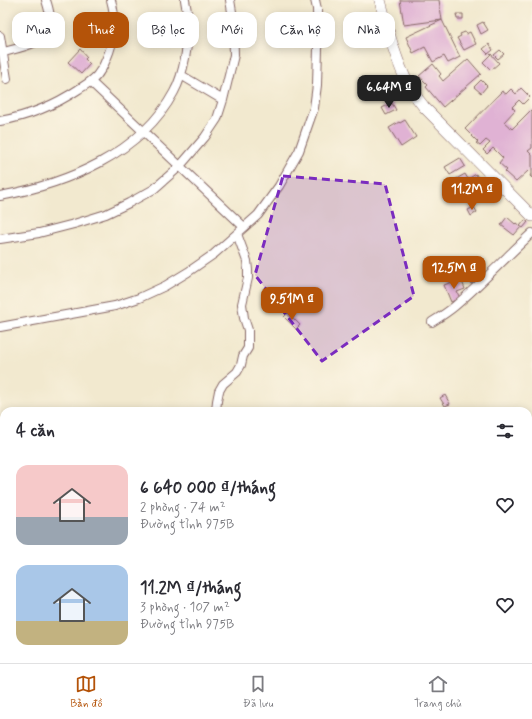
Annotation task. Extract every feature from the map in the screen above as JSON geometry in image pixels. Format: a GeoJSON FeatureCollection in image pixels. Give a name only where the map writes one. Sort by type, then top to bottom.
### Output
{"type":"FeatureCollection","features":[{"type":"Feature","properties":{"kind":"main road"},"geometry":{"type":"LineString","coordinates":[[380,0],[389,36],[401,70],[410,88],[424,107],[532,216]]}},
{"type":"Feature","properties":{"kind":"street"},"geometry":{"type":"LineString","coordinates":[[3,52],[31,44],[44,35],[50,22],[46,0]]}},
{"type":"Feature","properties":{"kind":"street"},"geometry":{"type":"LineString","coordinates":[[0,121],[17,118],[40,110],[64,99],[90,82],[100,72],[111,47],[114,31],[113,7],[111,0]]}},
{"type":"Feature","properties":{"kind":"street"},"geometry":{"type":"LineString","coordinates":[[0,196],[17,193],[44,185],[94,166],[117,153],[143,132],[156,119],[175,91],[181,75],[187,43],[188,21],[185,0]]}},
{"type":"Feature","properties":{"kind":"street"},"geometry":{"type":"LineString","coordinates":[[0,239],[39,233],[106,214],[154,189],[180,166],[205,137],[217,119],[224,100],[234,55],[233,18],[230,0]]}},
{"type":"Feature","properties":{"kind":"street"},"geometry":{"type":"LineString","coordinates":[[0,328],[108,308],[139,298],[165,286],[214,254],[258,215],[279,186],[299,150],[314,108],[317,85],[318,48],[317,9],[315,0]]}},
{"type":"Feature","properties":{"kind":"street"},"geometry":{"type":"LineString","coordinates":[[0,36],[7,79]]}},
{"type":"Feature","properties":{"kind":"street"},"geometry":{"type":"LineString","coordinates":[[181,75],[224,100]]}},
{"type":"Feature","properties":{"kind":"street"},"geometry":{"type":"LineString","coordinates":[[90,82],[244,227]]}},
{"type":"Feature","properties":{"kind":"street"},"geometry":{"type":"LineString","coordinates":[[432,322],[454,307],[492,272],[510,252],[532,233]]}},
{"type":"Feature","properties":{"kind":"street"},"geometry":{"type":"LineString","coordinates":[[216,407],[219,391],[223,384],[237,372],[241,365],[243,356],[248,348],[248,330],[242,304],[248,278],[248,270],[247,262],[237,234]]}},
{"type":"Feature","properties":{"kind":"highlighted area"},"geometry":{"type":"Polygon","coordinates":[[[283,176],[385,184],[414,296],[322,361],[255,275],[283,176]]]}},
{"type":"Feature","properties":{"kind":"building"},"geometry":{"type":"Polygon","coordinates":[[[400,0],[439,0],[442,20],[404,25],[400,0]]]}},
{"type":"Feature","properties":{"kind":"building"},"geometry":{"type":"Polygon","coordinates":[[[456,14],[463,14],[463,19],[457,19],[456,14]]]}},
{"type":"Feature","properties":{"kind":"building"},"geometry":{"type":"Polygon","coordinates":[[[442,20],[460,57],[448,63],[444,56],[433,62],[425,47],[413,53],[406,37],[442,20]]]}},
{"type":"Feature","properties":{"kind":"building"},"geometry":{"type":"Polygon","coordinates":[[[483,22],[488,30],[481,34],[477,25],[483,22]]]}},
{"type":"Feature","properties":{"kind":"building"},"geometry":{"type":"Polygon","coordinates":[[[465,32],[466,34],[470,32],[476,44],[464,50],[457,38],[461,36],[460,34],[465,32]]]}},
{"type":"Feature","properties":{"kind":"building"},"geometry":{"type":"Polygon","coordinates":[[[489,44],[493,50],[488,54],[483,49],[489,44]]]}},
{"type":"Feature","properties":{"kind":"building"},"geometry":{"type":"Polygon","coordinates":[[[80,49],[87,57],[85,59],[90,64],[81,74],[68,62],[80,49]]]}},
{"type":"Feature","properties":{"kind":"building"},"geometry":{"type":"Polygon","coordinates":[[[500,50],[504,54],[498,59],[494,55],[500,50]]]}},
{"type":"Feature","properties":{"kind":"building"},"geometry":{"type":"Polygon","coordinates":[[[491,54],[499,63],[491,70],[483,62],[491,54]]]}},
{"type":"Feature","properties":{"kind":"building"},"geometry":{"type":"Polygon","coordinates":[[[468,59],[481,74],[443,107],[426,87],[428,85],[419,76],[433,64],[441,74],[439,76],[443,81],[468,59]]]}},
{"type":"Feature","properties":{"kind":"building"},"geometry":{"type":"Polygon","coordinates":[[[481,80],[487,86],[481,93],[474,87],[481,80]]]}},
{"type":"Feature","properties":{"kind":"building"},"geometry":{"type":"Polygon","coordinates":[[[521,88],[530,97],[523,104],[519,100],[512,107],[515,110],[504,122],[512,129],[532,109],[532,148],[528,151],[532,155],[532,178],[528,171],[516,182],[505,172],[507,170],[499,163],[503,158],[493,148],[487,154],[483,150],[490,143],[486,140],[480,146],[465,129],[502,91],[506,94],[511,89],[516,94],[521,88]]]}},
{"type":"Feature","properties":{"kind":"building"},"geometry":{"type":"Polygon","coordinates":[[[392,103],[396,110],[386,115],[382,108],[392,103]]]}},
{"type":"Feature","properties":{"kind":"building"},"geometry":{"type":"Polygon","coordinates":[[[405,120],[416,137],[401,147],[389,128],[405,120]]]}},
{"type":"Feature","properties":{"kind":"building"},"geometry":{"type":"Polygon","coordinates":[[[460,158],[465,166],[450,175],[445,167],[460,158]]]}},
{"type":"Feature","properties":{"kind":"building"},"geometry":{"type":"Polygon","coordinates":[[[465,174],[468,179],[476,174],[479,180],[481,179],[486,187],[476,193],[470,182],[460,188],[463,193],[459,196],[455,189],[459,187],[458,185],[452,188],[449,183],[465,174]]]}},
{"type":"Feature","properties":{"kind":"building"},"geometry":{"type":"Polygon","coordinates":[[[474,207],[477,212],[471,216],[468,210],[474,207]]]}},
{"type":"Feature","properties":{"kind":"building"},"geometry":{"type":"Polygon","coordinates":[[[507,217],[521,227],[514,235],[501,225],[507,217]]]}},
{"type":"Feature","properties":{"kind":"building"},"geometry":{"type":"Polygon","coordinates":[[[525,220],[528,222],[523,228],[520,226],[525,220]]]}},
{"type":"Feature","properties":{"kind":"building"},"geometry":{"type":"Polygon","coordinates":[[[477,271],[481,281],[471,284],[468,274],[477,271]]]}},
{"type":"Feature","properties":{"kind":"building"},"geometry":{"type":"Polygon","coordinates":[[[461,279],[465,289],[457,292],[460,298],[451,302],[444,285],[461,279]]]}},
{"type":"Feature","properties":{"kind":"building"},"geometry":{"type":"Polygon","coordinates":[[[288,313],[300,325],[296,329],[284,317],[288,313]]]}},
{"type":"Feature","properties":{"kind":"building"},"geometry":{"type":"Polygon","coordinates":[[[445,395],[450,404],[445,406],[440,398],[445,395]]]}}]}
